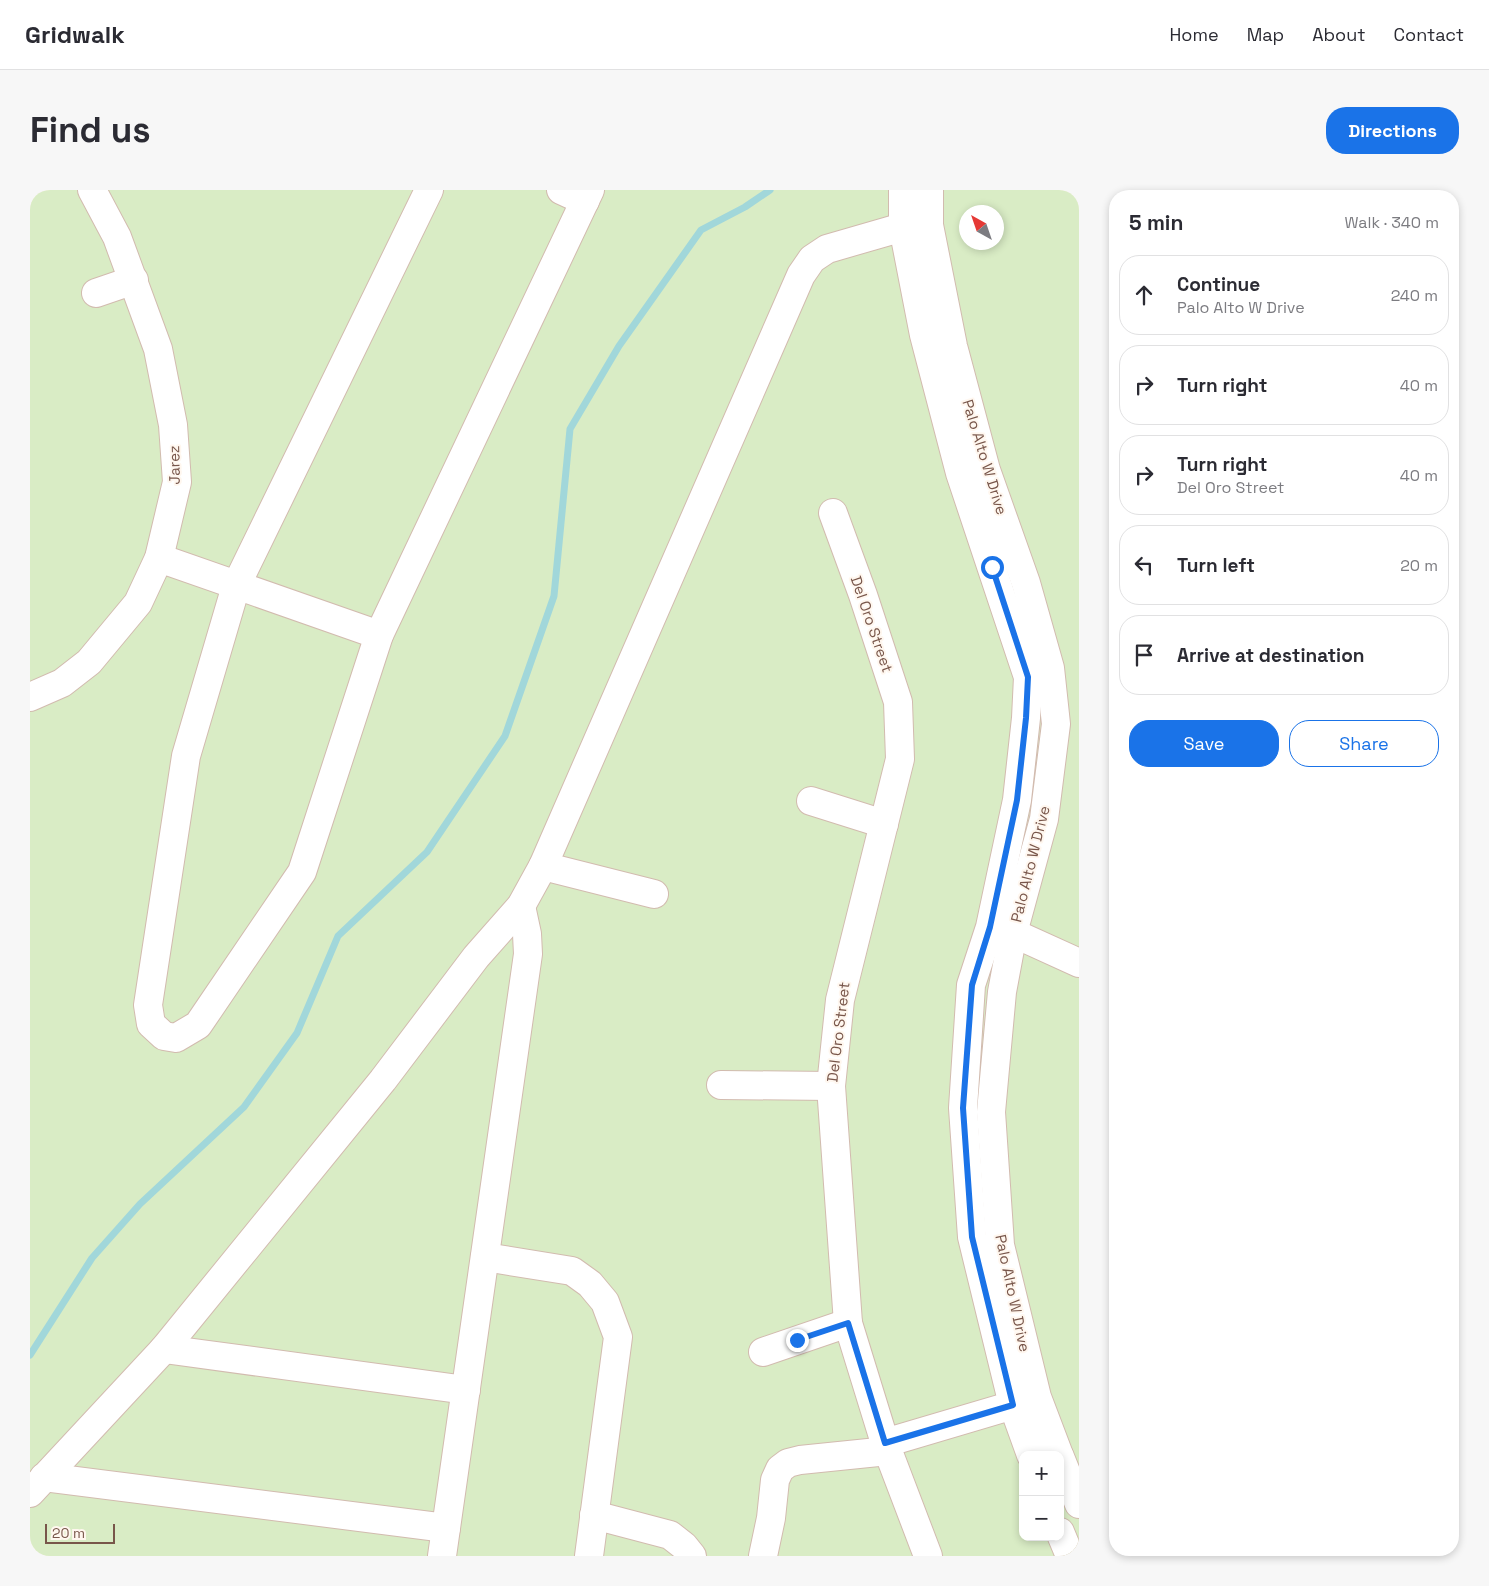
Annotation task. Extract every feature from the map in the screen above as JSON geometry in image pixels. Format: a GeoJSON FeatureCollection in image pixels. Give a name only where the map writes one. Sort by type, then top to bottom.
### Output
{"type":"FeatureCollection","features":[{"type":"Feature","properties":{"kind":"street","name":"Jarez"},"geometry":{"type":"LineString","coordinates":[[30,697],[62,683],[89,662],[138,603],[159,558],[177,482],[173,425],[158,349],[117,237],[92,190]]}},
{"type":"Feature","properties":{"kind":"street"},"geometry":{"type":"LineString","coordinates":[[429,190],[236,586],[186,756],[148,1004],[151,1024],[164,1036],[176,1038],[198,1025],[302,872],[379,635],[588,196],[561,190]]}},
{"type":"Feature","properties":{"kind":"street","name":"Palo Alto W Drive"},"geometry":{"type":"LineString","coordinates":[[903,190],[953,346],[986,470],[1026,583],[1050,668],[1056,724],[1044,820],[1001,930],[1002,992],[991,1112],[1000,1245],[1025,1401],[1031,1451]]}},
{"type":"Feature","properties":{"kind":"street","name":"Palo Alto W Drive"},"geometry":{"type":"LineString","coordinates":[[916,226],[928,190]]}},
{"type":"Feature","properties":{"kind":"street"},"geometry":{"type":"LineString","coordinates":[[37,1485],[164,1349],[382,1080],[476,957],[521,906],[543,866],[801,275],[812,259],[827,249],[916,226]]}},
{"type":"Feature","properties":{"kind":"street"},"geometry":{"type":"LineString","coordinates":[[96,293],[134,280]]}},
{"type":"Feature","properties":{"kind":"street","name":"Del Oro Street"},"geometry":{"type":"LineString","coordinates":[[833,513],[863,595],[898,702],[900,759],[840,1000],[831,1086],[848,1323],[886,1447],[928,1556]]}},
{"type":"Feature","properties":{"kind":"street"},"geometry":{"type":"LineString","coordinates":[[159,558],[379,635]]}},
{"type":"Feature","properties":{"kind":"street"},"geometry":{"type":"LineString","coordinates":[[811,801],[884,824]]}},
{"type":"Feature","properties":{"kind":"street"},"geometry":{"type":"LineString","coordinates":[[543,866],[654,894]]}},
{"type":"Feature","properties":{"kind":"street"},"geometry":{"type":"LineString","coordinates":[[442,1556],[528,954],[527,934],[521,906]]}},
{"type":"Feature","properties":{"kind":"street"},"geometry":{"type":"LineString","coordinates":[[1001,930],[1079,962]]}},
{"type":"Feature","properties":{"kind":"street"},"geometry":{"type":"LineString","coordinates":[[721,1085],[831,1086]]}},
{"type":"Feature","properties":{"kind":"street"},"geometry":{"type":"LineString","coordinates":[[485,1257],[572,1271],[590,1284],[605,1302],[614,1322],[618,1337],[589,1556]]}},
{"type":"Feature","properties":{"kind":"street"},"geometry":{"type":"LineString","coordinates":[[763,1352],[848,1323]]}},
{"type":"Feature","properties":{"kind":"street"},"geometry":{"type":"LineString","coordinates":[[164,1349],[466,1390]]}},
{"type":"Feature","properties":{"kind":"street"},"geometry":{"type":"LineString","coordinates":[[763,1556],[771,1518],[775,1480],[780,1470],[788,1463],[886,1447],[1025,1401]]}},
{"type":"Feature","properties":{"kind":"street","name":"Palo Alto W Drive"},"geometry":{"type":"LineString","coordinates":[[1025,1401],[1057,1451]]}},
{"type":"Feature","properties":{"kind":"street","name":"Palo Alto W Drive"},"geometry":{"type":"LineString","coordinates":[[1064,1466],[1079,1504]]}},
{"type":"Feature","properties":{"kind":"street"},"geometry":{"type":"LineString","coordinates":[[37,1485],[446,1528]]}},
{"type":"Feature","properties":{"kind":"street"},"geometry":{"type":"LineString","coordinates":[[594,1515],[670,1535],[684,1546],[692,1556]]}},
{"type":"Feature","properties":{"kind":"street"},"geometry":{"type":"LineString","coordinates":[[1064,1541],[1070,1556]]}},
{"type":"Feature","properties":{"kind":"green space"},"geometry":{"type":"Polygon","coordinates":[[[30,190],[1079,190],[1079,1556],[30,1556],[30,190]]]}},
{"type":"Feature","properties":{"kind":"waterway"},"geometry":{"type":"LineString","coordinates":[[30,1355],[92,1258],[140,1204],[244,1107],[297,1033],[338,936],[427,852],[505,736],[554,596],[570,429],[619,346],[701,230],[745,207],[770,190]]}},
{"type":"Feature","properties":{"kind":"route"},"geometry":{"type":"LineString","coordinates":[[797,1340],[848,1323],[885,1443],[1013,1405],[972,1237],[963,1108],[972,985],[990,927],[1017,800],[1026,718],[1028,677],[992,567]]}}]}
